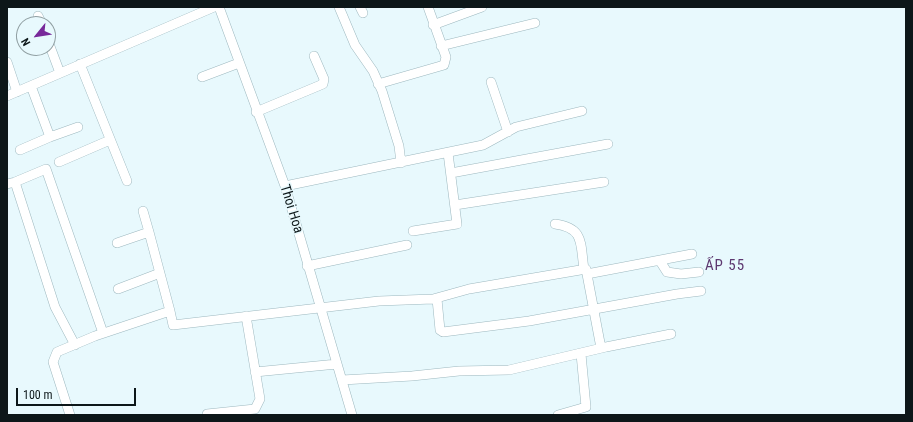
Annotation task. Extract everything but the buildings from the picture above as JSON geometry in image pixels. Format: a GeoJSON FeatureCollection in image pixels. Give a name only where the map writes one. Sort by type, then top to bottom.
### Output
{"type":"FeatureCollection","features":[{"type":"Feature","properties":{"kind":"street"},"geometry":{"type":"LineString","coordinates":[[7,96],[214,7]]}},
{"type":"Feature","properties":{"kind":"street","name":"Thoi Hoa"},"geometry":{"type":"LineString","coordinates":[[219,7],[284,186],[352,415]]}},
{"type":"Feature","properties":{"kind":"street"},"geometry":{"type":"LineString","coordinates":[[339,7],[356,45],[373,71],[391,119],[399,146],[401,163]]}},
{"type":"Feature","properties":{"kind":"street"},"geometry":{"type":"LineString","coordinates":[[378,84],[444,65],[446,57],[428,7]]}},
{"type":"Feature","properties":{"kind":"street"},"geometry":{"type":"LineString","coordinates":[[434,25],[482,7]]}},
{"type":"Feature","properties":{"kind":"street"},"geometry":{"type":"LineString","coordinates":[[441,46],[535,23]]}},
{"type":"Feature","properties":{"kind":"street"},"geometry":{"type":"LineString","coordinates":[[54,56],[60,73]]}},
{"type":"Feature","properties":{"kind":"street"},"geometry":{"type":"LineString","coordinates":[[256,112],[323,84],[324,79],[314,56]]}},
{"type":"Feature","properties":{"kind":"street"},"geometry":{"type":"LineString","coordinates":[[7,62],[17,92]]}},
{"type":"Feature","properties":{"kind":"street"},"geometry":{"type":"LineString","coordinates":[[202,77],[239,63]]}},
{"type":"Feature","properties":{"kind":"street"},"geometry":{"type":"LineString","coordinates":[[80,64],[127,181]]}},
{"type":"Feature","properties":{"kind":"street"},"geometry":{"type":"LineString","coordinates":[[491,82],[508,132]]}},
{"type":"Feature","properties":{"kind":"street"},"geometry":{"type":"LineString","coordinates":[[31,86],[50,136]]}},
{"type":"Feature","properties":{"kind":"street"},"geometry":{"type":"LineString","coordinates":[[284,186],[483,145],[516,127],[582,111]]}},
{"type":"Feature","properties":{"kind":"street"},"geometry":{"type":"LineString","coordinates":[[20,150],[50,136],[78,126]]}},
{"type":"Feature","properties":{"kind":"street"},"geometry":{"type":"LineString","coordinates":[[59,162],[110,140]]}},
{"type":"Feature","properties":{"kind":"street"},"geometry":{"type":"LineString","coordinates":[[451,173],[608,144]]}},
{"type":"Feature","properties":{"kind":"street"},"geometry":{"type":"LineString","coordinates":[[413,231],[457,224],[448,153]]}},
{"type":"Feature","properties":{"kind":"street"},"geometry":{"type":"LineString","coordinates":[[75,345],[55,307],[11,183],[46,169],[103,333]]}},
{"type":"Feature","properties":{"kind":"street"},"geometry":{"type":"LineString","coordinates":[[455,205],[604,182]]}},
{"type":"Feature","properties":{"kind":"street"},"geometry":{"type":"LineString","coordinates":[[143,211],[173,325],[379,301],[437,299],[469,289],[660,261],[692,254]]}},
{"type":"Feature","properties":{"kind":"street"},"geometry":{"type":"LineString","coordinates":[[555,224],[569,226],[578,235],[601,348]]}},
{"type":"Feature","properties":{"kind":"street"},"geometry":{"type":"LineString","coordinates":[[117,243],[149,232]]}},
{"type":"Feature","properties":{"kind":"street"},"geometry":{"type":"LineString","coordinates":[[307,266],[408,245]]}},
{"type":"Feature","properties":{"kind":"street"},"geometry":{"type":"LineString","coordinates":[[660,261],[663,268],[672,274],[698,272]]}},
{"type":"Feature","properties":{"kind":"street"},"geometry":{"type":"LineString","coordinates":[[118,289],[160,273]]}},
{"type":"Feature","properties":{"kind":"street"},"geometry":{"type":"LineString","coordinates":[[437,299],[440,330],[442,332],[594,310],[677,294],[701,292]]}},
{"type":"Feature","properties":{"kind":"street"},"geometry":{"type":"LineString","coordinates":[[70,415],[53,362],[57,352],[103,333],[170,311]]}},
{"type":"Feature","properties":{"kind":"street"},"geometry":{"type":"LineString","coordinates":[[207,414],[255,409],[260,400],[246,316]]}},
{"type":"Feature","properties":{"kind":"street"},"geometry":{"type":"LineString","coordinates":[[342,380],[412,376],[459,371],[509,370],[601,348],[671,334]]}},
{"type":"Feature","properties":{"kind":"street"},"geometry":{"type":"LineString","coordinates":[[558,415],[586,407],[581,354]]}},
{"type":"Feature","properties":{"kind":"street"},"geometry":{"type":"LineString","coordinates":[[255,372],[337,364]]}},
{"type":"Feature","properties":{"kind":"district","name":"ẤP 55"},"geometry":{"type":"Point","coordinates":[725,266]}}]}
